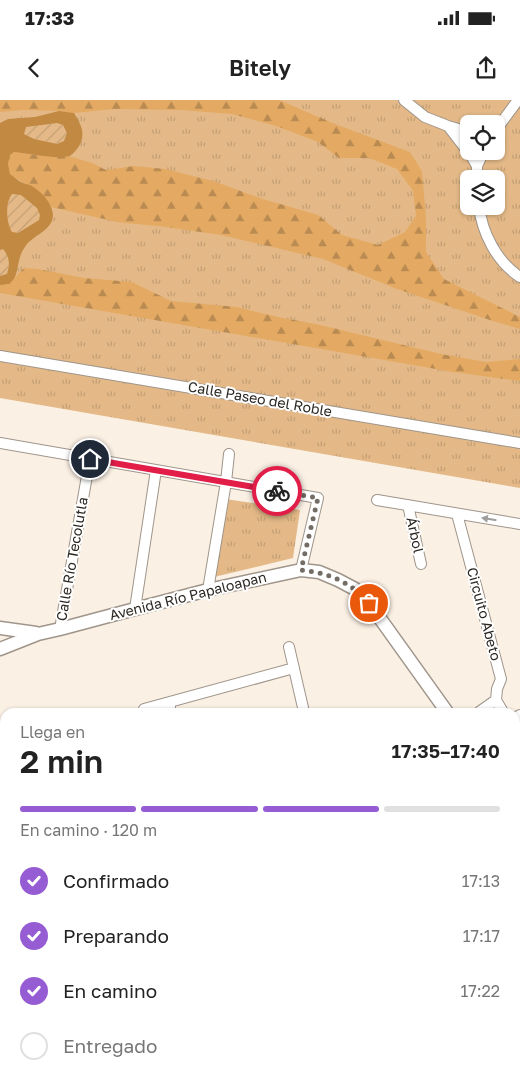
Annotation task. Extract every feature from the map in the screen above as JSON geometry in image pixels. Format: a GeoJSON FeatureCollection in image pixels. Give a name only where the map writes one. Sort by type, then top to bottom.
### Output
{"type":"FeatureCollection","features":[{"type":"Feature","properties":{"kind":"street"},"geometry":{"type":"LineString","coordinates":[[404,100],[426,116],[460,129]]}},
{"type":"Feature","properties":{"kind":"street"},"geometry":{"type":"LineString","coordinates":[[505,117],[518,100]]}},
{"type":"Feature","properties":{"kind":"street"},"geometry":{"type":"LineString","coordinates":[[448,126],[477,166]]}},
{"type":"Feature","properties":{"kind":"street"},"geometry":{"type":"LineString","coordinates":[[477,170],[480,160]]}},
{"type":"Feature","properties":{"kind":"street"},"geometry":{"type":"LineString","coordinates":[[481,215],[485,230],[495,252],[511,271],[520,277]]}},
{"type":"Feature","properties":{"kind":"street","name":"Calle Paseo del Roble"},"geometry":{"type":"LineString","coordinates":[[0,356],[520,443]]}},
{"type":"Feature","properties":{"kind":"street"},"geometry":{"type":"LineString","coordinates":[[0,444],[318,498],[301,570]]}},
{"type":"Feature","properties":{"kind":"street"},"geometry":{"type":"LineString","coordinates":[[208,590],[230,454]]}},
{"type":"Feature","properties":{"kind":"street","name":"Calle Río Tecolutla"},"geometry":{"type":"LineString","coordinates":[[60,629],[90,459]]}},
{"type":"Feature","properties":{"kind":"street"},"geometry":{"type":"LineString","coordinates":[[135,608],[156,470]]}},
{"type":"Feature","properties":{"kind":"street"},"geometry":{"type":"LineString","coordinates":[[377,500],[520,524]]}},
{"type":"Feature","properties":{"kind":"street","name":"Árbol"},"geometry":{"type":"LineString","coordinates":[[408,505],[421,564]]}},
{"type":"Feature","properties":{"kind":"street","name":"Circuito Abeto"},"geometry":{"type":"LineString","coordinates":[[457,514],[501,679],[497,689],[496,700]]}},
{"type":"Feature","properties":{"kind":"street","name":"Avenida Río Papaloapan"},"geometry":{"type":"LineString","coordinates":[[0,649],[38,634],[208,590],[301,570],[320,572],[355,589],[369,603],[444,708]]}},
{"type":"Feature","properties":{"kind":"street","name":"Avenida Río Papaloapan"},"geometry":{"type":"LineString","coordinates":[[0,628],[38,634]]}},
{"type":"Feature","properties":{"kind":"street"},"geometry":{"type":"LineString","coordinates":[[289,647],[303,708]]}},
{"type":"Feature","properties":{"kind":"street"},"geometry":{"type":"LineString","coordinates":[[157,708],[170,707],[294,668]]}},
{"type":"Feature","properties":{"kind":"street"},"geometry":{"type":"LineString","coordinates":[[484,708],[496,700],[501,708]]}},
{"type":"Feature","properties":{"kind":"green space"},"geometry":{"type":"Polygon","coordinates":[[[0,100],[520,100],[520,488],[0,398],[0,100]]]}},
{"type":"Feature","properties":{"kind":"green space"},"geometry":{"type":"Polygon","coordinates":[[[0,100],[279,100],[335,124],[410,152],[422,171],[426,218],[426,252],[444,279],[520,317],[520,329],[397,289],[323,259],[221,235],[117,222],[51,207],[37,191],[10,174],[8,164],[10,155],[14,152],[51,157],[69,156],[92,163],[106,170],[134,166],[165,169],[213,181],[263,199],[318,215],[342,235],[378,245],[405,232],[416,216],[413,191],[397,169],[369,158],[339,158],[318,142],[276,126],[232,114],[181,110],[114,109],[74,113],[23,110],[0,112],[0,100]]]}},
{"type":"Feature","properties":{"kind":"green space"},"geometry":{"type":"Polygon","coordinates":[[[57,123],[63,125],[67,133],[64,141],[58,144],[34,139],[24,134],[25,127],[57,123]]]}},
{"type":"Feature","properties":{"kind":"green space"},"geometry":{"type":"Polygon","coordinates":[[[12,194],[21,195],[37,208],[40,215],[39,220],[18,233],[12,232],[8,218],[7,207],[12,194]]]}},
{"type":"Feature","properties":{"kind":"green space"},"geometry":{"type":"Polygon","coordinates":[[[3,249],[9,261],[9,267],[7,274],[0,276],[0,250],[3,249]]]}},
{"type":"Feature","properties":{"kind":"green space"},"geometry":{"type":"Polygon","coordinates":[[[24,268],[84,278],[132,282],[171,301],[237,307],[441,354],[486,362],[520,359],[520,381],[453,372],[0,293],[0,285],[11,281],[24,268]]]}},
{"type":"Feature","properties":{"kind":"green space"},"geometry":{"type":"Polygon","coordinates":[[[225,499],[300,510],[293,558],[214,577],[225,499]]]}},
{"type":"Feature","properties":{"kind":"shaded area"},"geometry":{"type":"Polygon","coordinates":[[[59,111],[74,113],[81,127],[82,138],[78,148],[69,156],[50,157],[14,152],[10,155],[8,164],[10,174],[20,182],[34,187],[42,194],[51,206],[53,215],[50,225],[28,243],[24,249],[13,281],[0,285],[0,276],[7,274],[9,264],[5,252],[3,249],[0,250],[0,123],[8,119],[35,117],[59,111]],[[57,123],[26,127],[24,134],[34,139],[57,144],[64,141],[67,133],[63,125],[57,123]],[[12,194],[7,207],[8,218],[12,232],[18,233],[39,220],[40,215],[37,208],[21,195],[12,194]]]}},
{"type":"Feature","properties":{"kind":"way so far"},"geometry":{"type":"LineString","coordinates":[[277,491],[318,498],[301,570],[320,572],[338,580],[355,589],[369,603]]}},
{"type":"Feature","properties":{"kind":"route"},"geometry":{"type":"LineString","coordinates":[[90,459],[277,491]]}}]}
